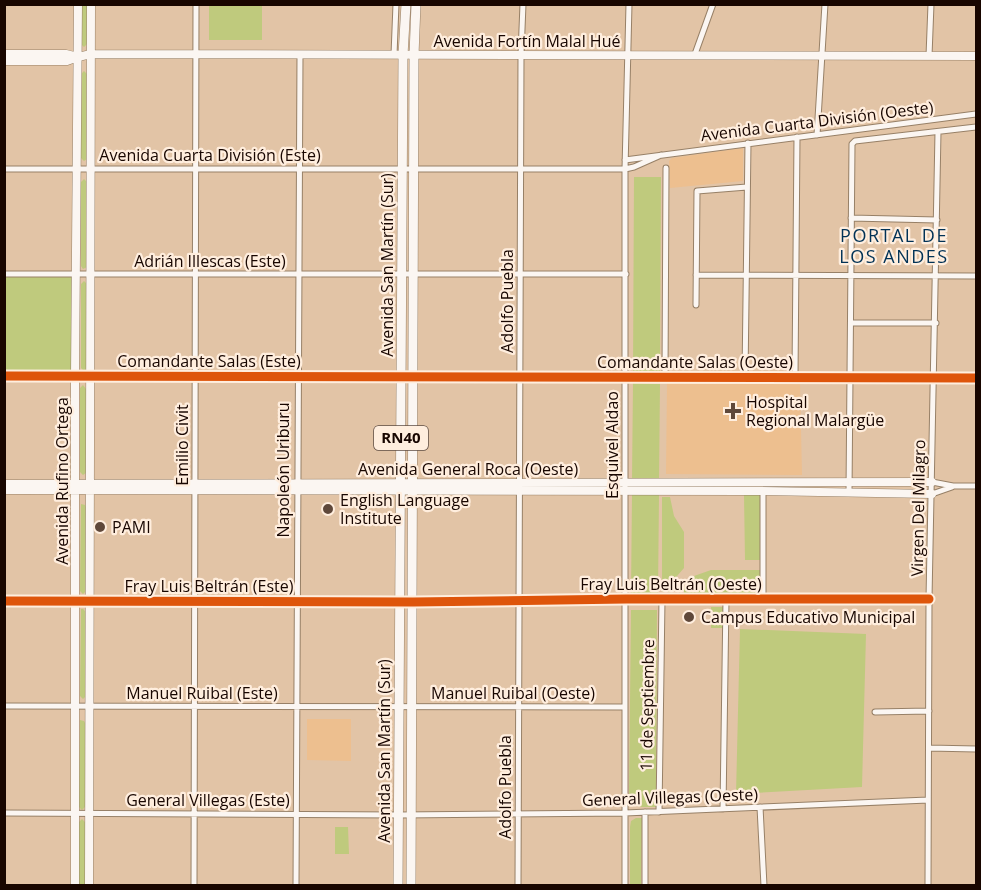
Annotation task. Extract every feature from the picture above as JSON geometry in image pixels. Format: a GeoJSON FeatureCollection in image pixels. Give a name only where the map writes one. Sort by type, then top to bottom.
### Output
{"type":"FeatureCollection","features":[{"type":"Feature","properties":{"kind":"highway","name":"Avenida San Martín (Sur)"},"geometry":{"type":"LineString","coordinates":[[398,885],[403,169],[399,55],[406,4]]}},
{"type":"Feature","properties":{"kind":"highway","name":"Avenida San Martín (Sur)"},"geometry":{"type":"LineString","coordinates":[[411,885],[414,55],[417,4]]}},
{"type":"Feature","properties":{"kind":"main road","name":"Avenida Rufino Ortega"},"geometry":{"type":"LineString","coordinates":[[75,885],[78,4]]}},
{"type":"Feature","properties":{"kind":"main road","name":"Avenida Rufino Ortega"},"geometry":{"type":"LineString","coordinates":[[89,885],[91,4]]}},
{"type":"Feature","properties":{"kind":"main road","name":"Avenida Fortín Malal Hué"},"geometry":{"type":"LineString","coordinates":[[4,54],[66,54],[78,57]]}},
{"type":"Feature","properties":{"kind":"main road","name":"Avenida Fortín Malal Hué"},"geometry":{"type":"LineString","coordinates":[[4,61],[67,62],[91,54],[976,56]]}},
{"type":"Feature","properties":{"kind":"main road","name":"Avenida General Roca (Oeste)"},"geometry":{"type":"LineString","coordinates":[[76,487],[626,487],[849,481],[932,482]]}},
{"type":"Feature","properties":{"kind":"main road"},"geometry":{"type":"LineString","coordinates":[[4,484],[76,487]]}},
{"type":"Feature","properties":{"kind":"main road"},"geometry":{"type":"LineString","coordinates":[[4,490],[76,487]]}},
{"type":"Feature","properties":{"kind":"main road","name":"Avenida General Roca (Oeste)"},"geometry":{"type":"LineString","coordinates":[[626,487],[932,494]]}},
{"type":"Feature","properties":{"kind":"street","name":"Emilio Civit"},"geometry":{"type":"LineString","coordinates":[[194,885],[196,4]]}},
{"type":"Feature","properties":{"kind":"street"},"geometry":{"type":"LineString","coordinates":[[396,4],[399,55]]}},
{"type":"Feature","properties":{"kind":"street","name":"Adolfo Puebla"},"geometry":{"type":"LineString","coordinates":[[518,885],[523,4]]}},
{"type":"Feature","properties":{"kind":"street","name":"Esquivel Aldao"},"geometry":{"type":"LineString","coordinates":[[625,885],[625,160],[629,4]]}},
{"type":"Feature","properties":{"kind":"street"},"geometry":{"type":"LineString","coordinates":[[695,54],[713,4]]}},
{"type":"Feature","properties":{"kind":"street"},"geometry":{"type":"LineString","coordinates":[[817,135],[825,4]]}},
{"type":"Feature","properties":{"kind":"street"},"geometry":{"type":"LineString","coordinates":[[929,56],[931,4]]}},
{"type":"Feature","properties":{"kind":"street","name":"Napoleón Uriburu"},"geometry":{"type":"LineString","coordinates":[[296,885],[300,55]]}},
{"type":"Feature","properties":{"kind":"street","name":"Avenida Cuarta División (Oeste)"},"geometry":{"type":"LineString","coordinates":[[625,160],[976,114]]}},
{"type":"Feature","properties":{"kind":"street"},"geometry":{"type":"LineString","coordinates":[[849,493],[852,144],[855,141],[976,127]]}},
{"type":"Feature","properties":{"kind":"street","name":"Virgen Del Milagro"},"geometry":{"type":"LineString","coordinates":[[928,885],[929,599],[938,132]]}},
{"type":"Feature","properties":{"kind":"street"},"geometry":{"type":"LineString","coordinates":[[795,377],[797,137]]}},
{"type":"Feature","properties":{"kind":"street"},"geometry":{"type":"LineString","coordinates":[[745,377],[748,143]]}},
{"type":"Feature","properties":{"kind":"street","name":"Avenida Cuarta División (Oeste)"},"geometry":{"type":"LineString","coordinates":[[415,169],[625,169],[661,154]]}},
{"type":"Feature","properties":{"kind":"street"},"geometry":{"type":"LineString","coordinates":[[665,377],[666,168]]}},
{"type":"Feature","properties":{"kind":"street","name":"Avenida Cuarta División (Este)"},"geometry":{"type":"LineString","coordinates":[[4,169],[415,169]]}},
{"type":"Feature","properties":{"kind":"street"},"geometry":{"type":"LineString","coordinates":[[696,305],[698,191],[747,187]]}},
{"type":"Feature","properties":{"kind":"street"},"geometry":{"type":"LineString","coordinates":[[851,218],[937,220]]}},
{"type":"Feature","properties":{"kind":"street","name":"Adrián Illescas (Este)"},"geometry":{"type":"LineString","coordinates":[[4,274],[626,274]]}},
{"type":"Feature","properties":{"kind":"street"},"geometry":{"type":"LineString","coordinates":[[696,275],[976,276]]}},
{"type":"Feature","properties":{"kind":"street"},"geometry":{"type":"LineString","coordinates":[[851,323],[936,322]]}},
{"type":"Feature","properties":{"kind":"street","name":"Comandante Salas (Este)"},"geometry":{"type":"LineString","coordinates":[[4,376],[414,376]]}},
{"type":"Feature","properties":{"kind":"street","name":"Comandante Salas (Oeste)"},"geometry":{"type":"LineString","coordinates":[[414,376],[976,378]]}},
{"type":"Feature","properties":{"kind":"street"},"geometry":{"type":"LineString","coordinates":[[932,482],[953,486],[976,486]]}},
{"type":"Feature","properties":{"kind":"street"},"geometry":{"type":"LineString","coordinates":[[932,494],[953,486]]}},
{"type":"Feature","properties":{"kind":"street"},"geometry":{"type":"LineString","coordinates":[[763,491],[763,599]]}},
{"type":"Feature","properties":{"kind":"street","name":"11 de Septiembre"},"geometry":{"type":"LineString","coordinates":[[659,812],[662,599]]}},
{"type":"Feature","properties":{"kind":"street"},"geometry":{"type":"LineString","coordinates":[[723,809],[726,599]]}},
{"type":"Feature","properties":{"kind":"street","name":"Fray Luis Beltrán (Oeste)"},"geometry":{"type":"LineString","coordinates":[[413,602],[929,599]]}},
{"type":"Feature","properties":{"kind":"street","name":"Fray Luis Beltrán (Este)"},"geometry":{"type":"LineString","coordinates":[[4,601],[413,602]]}},
{"type":"Feature","properties":{"kind":"street","name":"Manuel Ruibal (Este)"},"geometry":{"type":"LineString","coordinates":[[4,706],[400,706]]}},
{"type":"Feature","properties":{"kind":"street","name":"Manuel Ruibal (Oeste)"},"geometry":{"type":"LineString","coordinates":[[400,706],[625,707]]}},
{"type":"Feature","properties":{"kind":"street"},"geometry":{"type":"LineString","coordinates":[[875,712],[929,711]]}},
{"type":"Feature","properties":{"kind":"street"},"geometry":{"type":"LineString","coordinates":[[929,748],[976,749]]}},
{"type":"Feature","properties":{"kind":"street","name":"General Villegas (Oeste)"},"geometry":{"type":"LineString","coordinates":[[412,815],[625,813],[928,800]]}},
{"type":"Feature","properties":{"kind":"street"},"geometry":{"type":"LineString","coordinates":[[760,807],[764,885]]}},
{"type":"Feature","properties":{"kind":"street"},"geometry":{"type":"LineString","coordinates":[[645,812],[645,885]]}},
{"type":"Feature","properties":{"kind":"street","name":"General Villegas (Este)"},"geometry":{"type":"LineString","coordinates":[[4,813],[412,815]]}},
{"type":"Feature","properties":{"kind":"shaded area"},"geometry":{"type":"Polygon","coordinates":[[[743,148],[743,181],[670,188],[669,161],[672,158],[743,148]]]}},
{"type":"Feature","properties":{"kind":"shaded area","name":"Hospital Regional Malargüe"},"geometry":{"type":"Polygon","coordinates":[[[667,383],[800,384],[802,475],[666,474],[667,383]]]}},
{"type":"Feature","properties":{"kind":"shaded area"},"geometry":{"type":"Polygon","coordinates":[[[307,719],[351,719],[351,761],[307,760],[307,719]]]}},
{"type":"Feature","properties":{"kind":"green space"},"geometry":{"type":"Polygon","coordinates":[[[81,5],[87,5],[87,44],[84,47],[81,44],[81,5]]]}},
{"type":"Feature","properties":{"kind":"green space"},"geometry":{"type":"Polygon","coordinates":[[[209,5],[262,5],[262,40],[209,40],[209,5]]]}},
{"type":"Feature","properties":{"kind":"green space"},"geometry":{"type":"Polygon","coordinates":[[[84,71],[87,74],[87,159],[84,161],[81,158],[81,74],[84,71]]]}},
{"type":"Feature","properties":{"kind":"green space"},"geometry":{"type":"Polygon","coordinates":[[[634,177],[661,177],[660,373],[633,373],[634,177]]]}},
{"type":"Feature","properties":{"kind":"green space"},"geometry":{"type":"Polygon","coordinates":[[[84,179],[87,182],[87,267],[83,269],[81,266],[81,182],[84,179]]]}},
{"type":"Feature","properties":{"kind":"green space"},"geometry":{"type":"Polygon","coordinates":[[[4,274],[76,274],[75,376],[5,376],[4,274]]]}},
{"type":"Feature","properties":{"kind":"green space"},"geometry":{"type":"Polygon","coordinates":[[[84,281],[87,284],[87,368],[84,371],[81,368],[81,284],[84,281]]]}},
{"type":"Feature","properties":{"kind":"green space"},"geometry":{"type":"Polygon","coordinates":[[[633,383],[660,384],[659,480],[632,480],[633,383]]]}},
{"type":"Feature","properties":{"kind":"green space"},"geometry":{"type":"Polygon","coordinates":[[[83,385],[86,389],[86,473],[83,475],[80,472],[80,388],[83,385]]]}},
{"type":"Feature","properties":{"kind":"green space"},"geometry":{"type":"Polygon","coordinates":[[[632,495],[659,495],[658,593],[631,593],[632,495]]]}},
{"type":"Feature","properties":{"kind":"green space"},"geometry":{"type":"Polygon","coordinates":[[[744,495],[760,495],[760,560],[745,560],[744,495]]]}},
{"type":"Feature","properties":{"kind":"green space"},"geometry":{"type":"Polygon","coordinates":[[[662,497],[670,497],[674,516],[684,532],[684,568],[671,583],[671,592],[662,592],[662,497]]]}},
{"type":"Feature","properties":{"kind":"green space"},"geometry":{"type":"Polygon","coordinates":[[[81,504],[86,507],[86,591],[83,594],[80,591],[81,504]]]}},
{"type":"Feature","properties":{"kind":"green space"},"geometry":{"type":"Polygon","coordinates":[[[711,570],[760,570],[760,594],[684,594],[684,587],[694,576],[711,570]]]}},
{"type":"Feature","properties":{"kind":"green space"},"geometry":{"type":"Polygon","coordinates":[[[711,607],[723,607],[723,628],[711,628],[711,607]]]}},
{"type":"Feature","properties":{"kind":"green space"},"geometry":{"type":"Polygon","coordinates":[[[81,609],[86,612],[86,696],[83,699],[80,696],[81,609]]]}},
{"type":"Feature","properties":{"kind":"green space"},"geometry":{"type":"Polygon","coordinates":[[[631,610],[657,610],[656,807],[642,807],[633,804],[629,794],[631,610]]]}},
{"type":"Feature","properties":{"kind":"green space"},"geometry":{"type":"Polygon","coordinates":[[[740,629],[866,634],[862,787],[736,794],[740,629]]]}},
{"type":"Feature","properties":{"kind":"green space"},"geometry":{"type":"Polygon","coordinates":[[[80,720],[85,723],[85,807],[82,810],[79,807],[80,720]]]}},
{"type":"Feature","properties":{"kind":"green space"},"geometry":{"type":"Polygon","coordinates":[[[642,818],[641,885],[630,885],[630,827],[631,821],[642,818]]]}},
{"type":"Feature","properties":{"kind":"green space"},"geometry":{"type":"Polygon","coordinates":[[[82,819],[85,822],[85,885],[79,886],[79,822],[82,819]]]}},
{"type":"Feature","properties":{"kind":"green space"},"geometry":{"type":"Polygon","coordinates":[[[335,827],[348,827],[349,854],[335,854],[335,827]]]}},
{"type":"Feature","properties":{"kind":"cycle path"},"geometry":{"type":"LineString","coordinates":[[4,376],[976,378]]}},
{"type":"Feature","properties":{"kind":"cycle path"},"geometry":{"type":"LineString","coordinates":[[4,601],[413,602],[929,599]]}},
{"type":"Feature","properties":{"kind":"place","name":"Hospital Regional Malargüe"},"geometry":{"type":"Point","coordinates":[733,411]}},
{"type":"Feature","properties":{"kind":"place","name":"English Language Institute"},"geometry":{"type":"Point","coordinates":[328,509]}},
{"type":"Feature","properties":{"kind":"place","name":"PAMI"},"geometry":{"type":"Point","coordinates":[100,527]}},
{"type":"Feature","properties":{"kind":"place","name":"Campus Educativo Municipal"},"geometry":{"type":"Point","coordinates":[689,617]}},
{"type":"Feature","properties":{"kind":"district","name":"PORTAL DE LOS ANDES"},"geometry":{"type":"Point","coordinates":[894,246]}}]}
